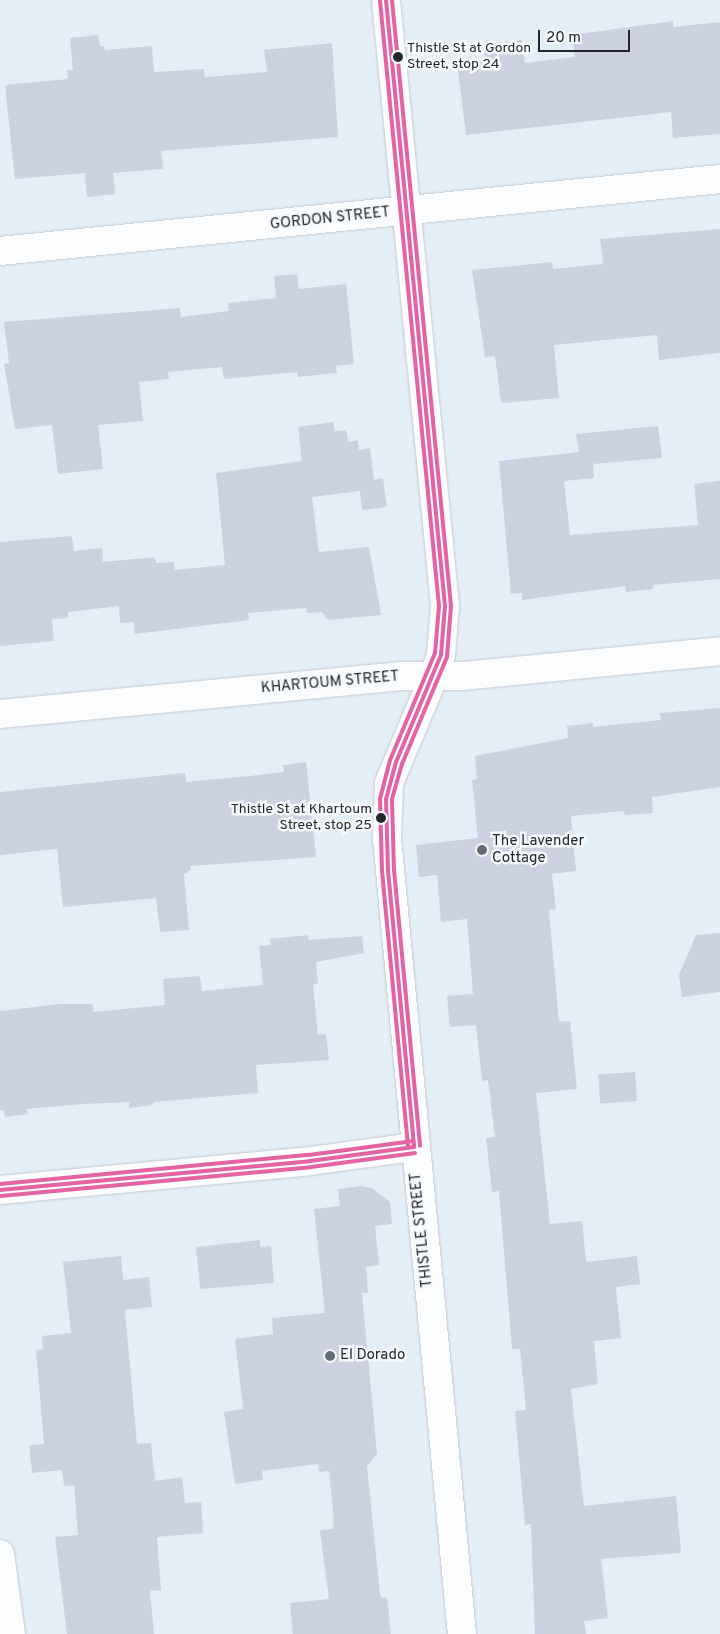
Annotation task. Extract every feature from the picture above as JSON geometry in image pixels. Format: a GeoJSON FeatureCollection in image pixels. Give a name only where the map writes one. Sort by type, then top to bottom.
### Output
{"type":"FeatureCollection","features":[{"type":"Feature","properties":{"kind":"street","name":"THISTLE STREET"},"geometry":{"type":"LineString","coordinates":[[386,0],[445,606],[441,654],[434,676],[396,762],[386,799],[388,870],[462,1634]]}},
{"type":"Feature","properties":{"kind":"street","name":"GORDON STREET"},"geometry":{"type":"LineString","coordinates":[[0,252],[720,179]]}},
{"type":"Feature","properties":{"kind":"street","name":"KHARTOUM STREET"},"geometry":{"type":"LineString","coordinates":[[0,714],[720,650]]}},
{"type":"Feature","properties":{"kind":"street"},"geometry":{"type":"LineString","coordinates":[[0,1190],[310,1161],[414,1147]]}},
{"type":"Feature","properties":{"kind":"street"},"geometry":{"type":"LineString","coordinates":[[0,1554],[11,1634]]}},
{"type":"Feature","properties":{"kind":"building"},"geometry":{"type":"Polygon","coordinates":[[[673,21],[673,27],[720,22],[720,134],[673,138],[671,112],[466,135],[458,71],[470,69],[469,63],[485,61],[483,44],[522,40],[525,63],[575,57],[572,35],[673,21]]]}},
{"type":"Feature","properties":{"kind":"building"},"geometry":{"type":"Polygon","coordinates":[[[98,35],[100,46],[104,46],[105,50],[152,46],[154,72],[204,69],[205,77],[267,72],[264,50],[332,43],[338,137],[161,151],[163,169],[113,173],[115,194],[87,197],[85,173],[15,179],[5,85],[68,79],[67,70],[73,70],[70,38],[98,35]]]}},
{"type":"Feature","properties":{"kind":"building"},"geometry":{"type":"Polygon","coordinates":[[[720,229],[720,353],[659,360],[657,335],[554,345],[559,398],[501,403],[495,356],[485,357],[472,270],[552,262],[553,269],[603,264],[600,239],[720,229]]]}},
{"type":"Feature","properties":{"kind":"building"},"geometry":{"type":"Polygon","coordinates":[[[297,274],[299,289],[346,284],[354,364],[336,366],[337,373],[298,377],[297,372],[224,379],[222,367],[168,372],[169,379],[139,382],[143,421],[98,425],[103,469],[58,474],[52,425],[15,429],[4,364],[9,363],[4,322],[180,308],[181,317],[229,311],[228,303],[276,298],[274,276],[297,274]]]}},
{"type":"Feature","properties":{"kind":"building"},"geometry":{"type":"Polygon","coordinates":[[[333,422],[335,431],[346,430],[348,442],[358,440],[359,450],[370,448],[374,480],[383,478],[387,507],[362,510],[360,491],[312,497],[319,552],[369,547],[381,615],[328,620],[322,612],[307,613],[306,608],[248,613],[249,620],[135,634],[134,622],[120,623],[119,606],[68,612],[68,618],[52,619],[54,641],[0,646],[0,542],[72,536],[74,551],[102,548],[103,562],[155,557],[156,563],[174,562],[175,570],[225,565],[216,473],[302,461],[298,427],[333,422]]]}},
{"type":"Feature","properties":{"kind":"building"},"geometry":{"type":"Polygon","coordinates":[[[658,426],[662,458],[593,464],[594,478],[564,481],[570,535],[698,525],[694,484],[720,481],[720,579],[653,585],[653,589],[626,592],[625,586],[522,600],[522,593],[511,594],[499,461],[579,452],[576,434],[658,426]]]}},
{"type":"Feature","properties":{"kind":"building"},"geometry":{"type":"Polygon","coordinates":[[[720,708],[720,787],[652,797],[653,813],[625,815],[624,811],[571,816],[576,871],[552,874],[556,909],[549,910],[559,1022],[570,1021],[577,1089],[536,1093],[550,1224],[582,1221],[586,1262],[637,1256],[640,1284],[616,1287],[621,1338],[594,1341],[598,1384],[571,1389],[584,1506],[676,1496],[681,1553],[601,1559],[608,1618],[584,1621],[586,1634],[535,1634],[531,1524],[525,1525],[515,1411],[526,1410],[520,1349],[512,1349],[499,1191],[492,1192],[486,1138],[495,1137],[488,1080],[482,1081],[476,1025],[450,1027],[447,996],[473,994],[467,919],[441,922],[437,875],[419,877],[416,845],[478,838],[472,780],[477,779],[475,756],[568,738],[567,726],[593,723],[593,727],[661,720],[660,713],[720,708]]]}},
{"type":"Feature","properties":{"kind":"building"},"geometry":{"type":"Polygon","coordinates":[[[306,762],[316,857],[191,866],[191,870],[184,874],[189,930],[160,932],[156,898],[63,907],[57,849],[0,855],[0,792],[185,773],[186,782],[250,776],[284,772],[283,765],[306,762]]]}},
{"type":"Feature","properties":{"kind":"building"},"geometry":{"type":"Polygon","coordinates":[[[720,933],[720,992],[682,997],[679,975],[696,935],[720,933]]]}},
{"type":"Feature","properties":{"kind":"building"},"geometry":{"type":"Polygon","coordinates":[[[308,935],[309,940],[362,936],[364,953],[316,962],[318,984],[313,984],[318,1035],[326,1034],[329,1060],[256,1065],[258,1093],[153,1102],[153,1105],[129,1108],[129,1102],[27,1109],[28,1114],[5,1117],[4,1110],[0,1110],[0,1011],[61,1004],[93,1004],[93,1012],[165,1005],[163,979],[200,976],[202,991],[263,985],[259,946],[271,945],[270,939],[308,935]]]}},
{"type":"Feature","properties":{"kind":"building"},"geometry":{"type":"Polygon","coordinates":[[[635,1072],[637,1101],[600,1104],[598,1075],[635,1072]]]}},
{"type":"Feature","properties":{"kind":"building"},"geometry":{"type":"Polygon","coordinates":[[[361,1186],[372,1188],[390,1202],[392,1224],[375,1226],[379,1265],[366,1267],[368,1293],[362,1293],[377,1454],[367,1466],[380,1594],[382,1598],[387,1597],[391,1634],[293,1634],[290,1603],[329,1599],[320,1530],[333,1529],[334,1521],[329,1471],[319,1472],[318,1464],[262,1471],[263,1480],[235,1484],[224,1412],[243,1409],[235,1339],[273,1334],[272,1318],[325,1313],[314,1209],[340,1206],[338,1189],[361,1186]]]}},
{"type":"Feature","properties":{"kind":"building"},"geometry":{"type":"Polygon","coordinates":[[[260,1240],[260,1247],[271,1246],[274,1283],[200,1289],[196,1247],[260,1240]]]}},
{"type":"Feature","properties":{"kind":"building"},"geometry":{"type":"Polygon","coordinates":[[[121,1256],[123,1280],[149,1277],[152,1307],[125,1310],[137,1444],[151,1443],[155,1481],[182,1477],[185,1503],[201,1502],[203,1533],[157,1537],[161,1590],[150,1591],[154,1634],[67,1634],[55,1537],[78,1535],[74,1485],[64,1486],[62,1470],[32,1473],[29,1445],[44,1444],[36,1350],[43,1349],[42,1336],[71,1333],[63,1262],[121,1256]]]}},
{"type":"Feature","properties":{"kind":"transit line"},"geometry":{"type":"LineString","coordinates":[[386,0],[445,606],[441,655],[396,762],[386,799],[388,870],[414,1147]]}},
{"type":"Feature","properties":{"kind":"transit line"},"geometry":{"type":"LineString","coordinates":[[392,0],[451,606],[447,657],[402,764],[392,800],[394,870],[420,1146]]}},
{"type":"Feature","properties":{"kind":"transit line"},"geometry":{"type":"LineString","coordinates":[[380,1],[439,606],[435,653],[390,760],[380,799],[382,871],[408,1148]]}},
{"type":"Feature","properties":{"kind":"transit line"},"geometry":{"type":"LineString","coordinates":[[0,1184],[309,1155],[413,1141]]}},
{"type":"Feature","properties":{"kind":"transit line"},"geometry":{"type":"LineString","coordinates":[[0,1190],[310,1161],[414,1147]]}},
{"type":"Feature","properties":{"kind":"transit line"},"geometry":{"type":"LineString","coordinates":[[1,1196],[311,1167],[415,1153]]}},
{"type":"Feature","properties":{"kind":"place","name":"Thistle St at Gordon Street, stop 24"},"geometry":{"type":"Point","coordinates":[398,57]}},
{"type":"Feature","properties":{"kind":"place","name":"Thistle St at Khartoum Street, stop 25"},"geometry":{"type":"Point","coordinates":[381,818]}},
{"type":"Feature","properties":{"kind":"place","name":"The Lavender Cottage"},"geometry":{"type":"Point","coordinates":[482,850]}},
{"type":"Feature","properties":{"kind":"place","name":"El Dorado"},"geometry":{"type":"Point","coordinates":[330,1356]}}]}
